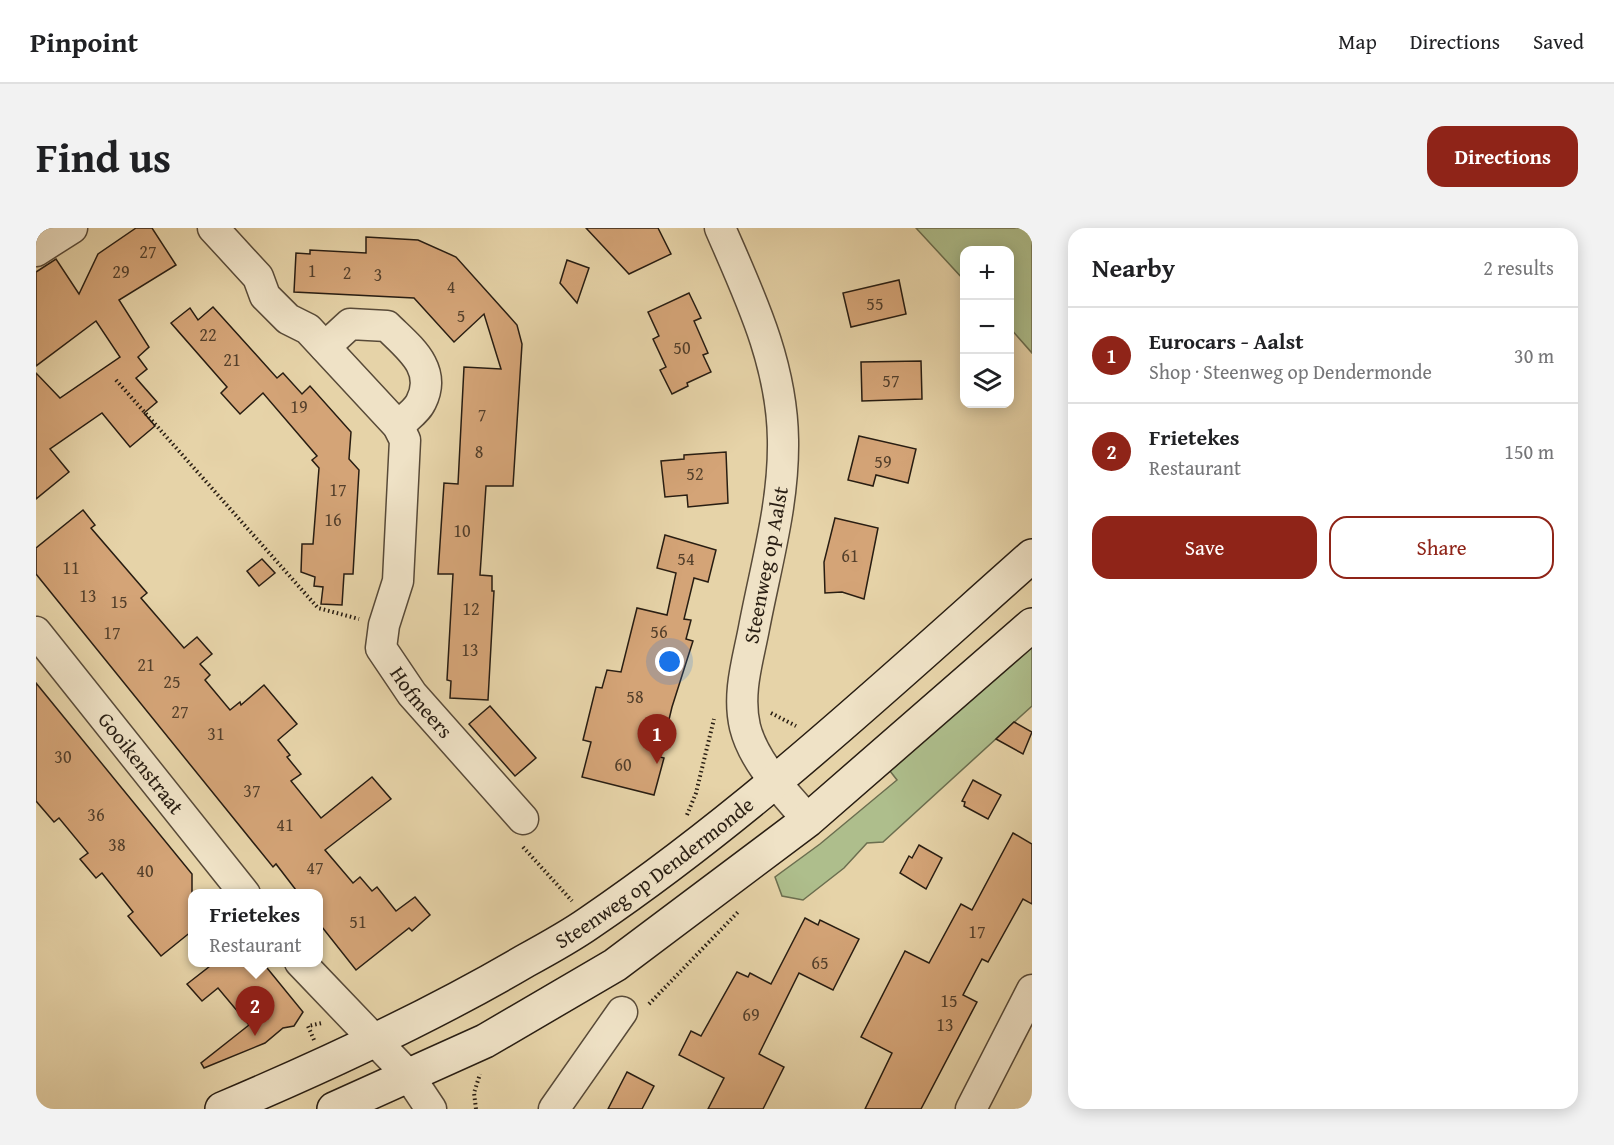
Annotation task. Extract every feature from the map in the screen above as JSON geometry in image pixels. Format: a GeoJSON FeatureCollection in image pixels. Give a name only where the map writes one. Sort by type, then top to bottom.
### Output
{"type":"FeatureCollection","features":[{"type":"Feature","properties":{"kind":"main road","name":"Steenweg op Dendermonde"},"geometry":{"type":"LineString","coordinates":[[222,1109],[461,999],[580,906],[712,834],[776,782],[1032,556]]}},
{"type":"Feature","properties":{"kind":"main road"},"geometry":{"type":"LineString","coordinates":[[334,1109],[485,1041],[615,965],[808,820],[1032,625]]}},
{"type":"Feature","properties":{"kind":"street"},"geometry":{"type":"LineString","coordinates":[[36,251],[72,228]]}},
{"type":"Feature","properties":{"kind":"street"},"geometry":{"type":"LineString","coordinates":[[213,228],[258,277],[265,296],[288,319],[308,329],[398,426],[421,403],[426,384],[423,363],[387,326],[350,324],[325,347]]}},
{"type":"Feature","properties":{"kind":"street","name":"Steenweg op Aalst"},"geometry":{"type":"LineString","coordinates":[[720,228],[760,319],[771,351],[777,380],[783,438],[782,495],[741,692],[745,728],[760,761],[808,820]]}},
{"type":"Feature","properties":{"kind":"street","name":"Hofmeers"},"geometry":{"type":"LineString","coordinates":[[398,426],[405,440],[398,581],[384,625],[381,648],[412,694],[523,819]]}},
{"type":"Feature","properties":{"kind":"street","name":"Gooikenstraat"},"geometry":{"type":"LineString","coordinates":[[36,632],[241,889]]}},
{"type":"Feature","properties":{"kind":"street"},"geometry":{"type":"LineString","coordinates":[[304,967],[410,1076],[430,1109]]}},
{"type":"Feature","properties":{"kind":"street"},"geometry":{"type":"LineString","coordinates":[[971,1109],[1032,990]]}},
{"type":"Feature","properties":{"kind":"street"},"geometry":{"type":"LineString","coordinates":[[554,1109],[632,1012]]}},
{"type":"Feature","properties":{"kind":"path"},"geometry":{"type":"LineString","coordinates":[[116,380],[318,608],[384,625]]}},
{"type":"Feature","properties":{"kind":"path"},"geometry":{"type":"LineString","coordinates":[[684,821],[696,793],[716,712]]}},
{"type":"Feature","properties":{"kind":"path"},"geometry":{"type":"LineString","coordinates":[[523,819],[510,832],[580,906]]}},
{"type":"Feature","properties":{"kind":"path"},"geometry":{"type":"LineString","coordinates":[[632,1012],[747,903]]}},
{"type":"Feature","properties":{"kind":"path"},"geometry":{"type":"LineString","coordinates":[[562,906],[580,906]]}},
{"type":"Feature","properties":{"kind":"path"},"geometry":{"type":"LineString","coordinates":[[308,1026],[349,1015]]}},
{"type":"Feature","properties":{"kind":"green space"},"geometry":{"type":"Polygon","coordinates":[[[916,228],[1032,228],[1032,353],[1014,333],[1014,246],[960,246],[960,276],[916,228]]]}},
{"type":"Feature","properties":{"kind":"green space"},"geometry":{"type":"Polygon","coordinates":[[[1032,644],[1032,706],[883,842],[867,843],[844,868],[803,900],[782,896],[775,877],[820,844],[897,780],[890,771],[1032,644]]]}},
{"type":"Feature","properties":{"kind":"building"},"geometry":{"type":"Polygon","coordinates":[[[136,228],[152,228],[176,265],[119,300],[149,347],[138,357],[147,369],[136,378],[157,402],[144,413],[155,426],[130,447],[102,413],[50,449],[69,472],[36,499],[36,373],[60,398],[120,357],[96,321],[36,366],[36,272],[56,259],[79,294],[98,254],[136,228]]]}},
{"type":"Feature","properties":{"kind":"building"},"geometry":{"type":"Polygon","coordinates":[[[586,228],[658,228],[671,254],[629,274],[586,228]]]}},
{"type":"Feature","properties":{"kind":"building"},"geometry":{"type":"Polygon","coordinates":[[[366,237],[418,240],[456,257],[517,325],[522,344],[513,486],[486,486],[480,575],[492,576],[492,591],[494,591],[488,700],[450,698],[451,681],[447,680],[453,574],[438,574],[444,483],[458,484],[464,367],[501,369],[484,314],[454,342],[414,298],[294,292],[296,253],[310,254],[310,250],[366,253],[366,237]]]}},
{"type":"Feature","properties":{"kind":"building"},"geometry":{"type":"Polygon","coordinates":[[[567,260],[589,268],[577,303],[560,283],[567,260]]]}},
{"type":"Feature","properties":{"kind":"building"},"geometry":{"type":"Polygon","coordinates":[[[899,280],[906,314],[851,327],[843,293],[899,280]]]}},
{"type":"Feature","properties":{"kind":"building"},"geometry":{"type":"Polygon","coordinates":[[[689,293],[701,318],[694,321],[708,353],[703,355],[711,372],[687,383],[688,386],[672,394],[660,370],[666,367],[653,339],[659,336],[648,312],[689,293]]]}},
{"type":"Feature","properties":{"kind":"building"},"geometry":{"type":"Polygon","coordinates":[[[213,307],[277,378],[283,373],[302,394],[310,386],[351,432],[349,459],[359,470],[353,574],[344,574],[342,605],[321,604],[323,587],[314,586],[315,577],[301,572],[302,544],[313,544],[319,468],[312,460],[317,456],[263,393],[240,414],[221,393],[227,387],[171,323],[190,308],[198,320],[213,307]]]}},
{"type":"Feature","properties":{"kind":"building"},"geometry":{"type":"Polygon","coordinates":[[[921,361],[922,399],[862,401],[861,362],[921,361]]]}},
{"type":"Feature","properties":{"kind":"building"},"geometry":{"type":"Polygon","coordinates":[[[859,436],[916,449],[908,483],[876,475],[873,486],[848,480],[859,436]]]}},
{"type":"Feature","properties":{"kind":"building"},"geometry":{"type":"Polygon","coordinates":[[[726,452],[728,503],[688,507],[687,495],[665,497],[661,461],[684,459],[684,455],[726,452]]]}},
{"type":"Feature","properties":{"kind":"building"},"geometry":{"type":"Polygon","coordinates":[[[83,510],[95,525],[91,528],[147,593],[141,598],[184,648],[197,637],[212,654],[200,664],[210,675],[205,680],[230,710],[240,702],[241,705],[264,685],[297,724],[278,740],[290,755],[287,757],[301,774],[291,781],[321,818],[372,777],[391,799],[325,850],[353,883],[360,877],[372,891],[377,887],[396,911],[415,897],[430,915],[412,931],[409,928],[356,970],[323,928],[323,889],[295,889],[276,864],[273,867],[36,574],[36,548],[83,510]]]}},
{"type":"Feature","properties":{"kind":"building"},"geometry":{"type":"Polygon","coordinates":[[[835,518],[878,528],[864,599],[842,592],[825,593],[824,562],[835,518]]]}},
{"type":"Feature","properties":{"kind":"building"},"geometry":{"type":"Polygon","coordinates":[[[665,535],[716,550],[708,582],[694,578],[684,619],[691,620],[686,639],[693,641],[672,707],[660,757],[664,758],[654,795],[582,777],[591,742],[583,740],[596,687],[602,688],[607,670],[621,672],[637,608],[667,615],[676,573],[657,568],[665,535]]]}},
{"type":"Feature","properties":{"kind":"building"},"geometry":{"type":"Polygon","coordinates":[[[262,559],[275,573],[259,586],[247,571],[262,559]]]}},
{"type":"Feature","properties":{"kind":"building"},"geometry":{"type":"Polygon","coordinates":[[[36,683],[192,874],[192,889],[188,889],[188,934],[161,956],[128,916],[133,912],[102,873],[96,878],[80,859],[88,853],[59,818],[54,822],[36,801],[36,683]]]}},
{"type":"Feature","properties":{"kind":"building"},"geometry":{"type":"Polygon","coordinates":[[[490,706],[536,758],[515,776],[469,724],[490,706]]]}},
{"type":"Feature","properties":{"kind":"building"},"geometry":{"type":"Polygon","coordinates":[[[1014,722],[1032,732],[1023,754],[996,739],[1014,722]]]}},
{"type":"Feature","properties":{"kind":"building"},"geometry":{"type":"Polygon","coordinates":[[[973,780],[1001,795],[988,819],[964,806],[965,802],[962,801],[973,780]]]}},
{"type":"Feature","properties":{"kind":"building"},"geometry":{"type":"Polygon","coordinates":[[[1013,833],[1032,844],[1032,904],[1023,899],[988,962],[982,959],[963,995],[977,1002],[921,1109],[865,1109],[892,1053],[861,1037],[905,951],[929,963],[961,904],[972,910],[1013,833]]]}},
{"type":"Feature","properties":{"kind":"building"},"geometry":{"type":"Polygon","coordinates":[[[919,845],[942,858],[926,889],[900,873],[909,856],[912,858],[919,845]]]}},
{"type":"Feature","properties":{"kind":"building"},"geometry":{"type":"Polygon","coordinates":[[[805,918],[818,925],[820,920],[859,939],[833,990],[799,973],[759,1054],[784,1067],[763,1109],[708,1109],[724,1078],[679,1055],[691,1031],[701,1036],[737,972],[748,977],[750,973],[771,984],[805,918]]]}},
{"type":"Feature","properties":{"kind":"building"},"geometry":{"type":"Polygon","coordinates":[[[209,967],[266,967],[303,1012],[294,1026],[283,1028],[265,1043],[204,1068],[201,1063],[249,1025],[218,988],[202,1001],[187,984],[209,967]]]}},
{"type":"Feature","properties":{"kind":"building"},"geometry":{"type":"Polygon","coordinates":[[[627,1072],[654,1086],[642,1109],[608,1109],[627,1072]]]}},
{"type":"Feature","properties":{"kind":"place","name":"Eurocars - Aalst"},"geometry":{"type":"Point","coordinates":[657,764]}},
{"type":"Feature","properties":{"kind":"place","name":"Frietekes"},"geometry":{"type":"Point","coordinates":[255,1036]}}]}
